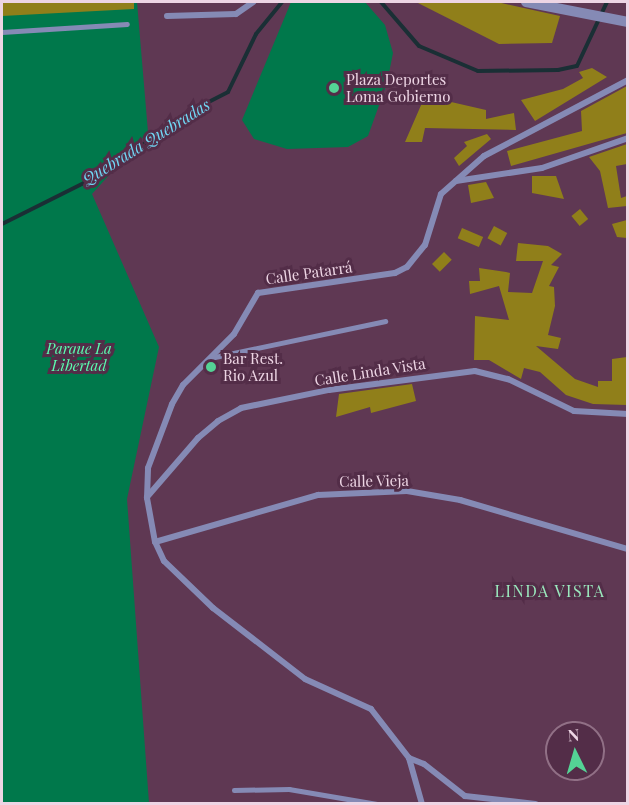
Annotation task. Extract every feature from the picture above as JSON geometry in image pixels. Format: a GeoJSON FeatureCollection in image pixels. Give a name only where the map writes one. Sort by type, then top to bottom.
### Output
{"type":"FeatureCollection","features":[{"type":"Feature","properties":{"kind":"street"},"geometry":{"type":"LineString","coordinates":[[167,16],[236,14],[253,2]]}},
{"type":"Feature","properties":{"kind":"street"},"geometry":{"type":"LineString","coordinates":[[526,2],[627,22]]}},
{"type":"Feature","properties":{"kind":"street","name":"Calle Patarrá"},"geometry":{"type":"LineString","coordinates":[[422,804],[409,758],[372,710],[305,679],[204,602],[172,572],[155,542],[147,498],[148,468],[172,404],[183,385],[234,334],[253,299],[265,290],[314,286],[407,267],[425,245],[441,194],[484,156],[627,80]]}},
{"type":"Feature","properties":{"kind":"street"},"geometry":{"type":"LineString","coordinates":[[456,181],[542,168],[627,138]]}},
{"type":"Feature","properties":{"kind":"street","name":"Calle Linda Vista"},"geometry":{"type":"LineString","coordinates":[[147,498],[198,438],[218,421],[241,408],[306,394],[475,371],[508,379],[574,411],[627,414]]}},
{"type":"Feature","properties":{"kind":"street","name":"Calle Vieja"},"geometry":{"type":"LineString","coordinates":[[155,542],[318,495],[407,491],[460,500],[627,549]]}},
{"type":"Feature","properties":{"kind":"street"},"geometry":{"type":"LineString","coordinates":[[409,758],[423,764],[465,796],[536,804]]}},
{"type":"Feature","properties":{"kind":"lane"},"geometry":{"type":"LineString","coordinates":[[2,32],[127,24]]}},
{"type":"Feature","properties":{"kind":"lane"},"geometry":{"type":"LineString","coordinates":[[210,358],[385,321]]}},
{"type":"Feature","properties":{"kind":"lane"},"geometry":{"type":"LineString","coordinates":[[234,790],[289,789],[377,804]]}},
{"type":"Feature","properties":{"kind":"green space","name":"Parque La Libertad"},"geometry":{"type":"Polygon","coordinates":[[[2,2],[137,2],[148,132],[92,194],[159,347],[127,499],[149,803],[2,804],[2,2]]]}},
{"type":"Feature","properties":{"kind":"green space"},"geometry":{"type":"Polygon","coordinates":[[[291,2],[365,2],[385,25],[393,53],[387,83],[368,136],[348,147],[287,149],[254,139],[242,120],[291,2]]]}},
{"type":"Feature","properties":{"kind":"building"},"geometry":{"type":"Polygon","coordinates":[[[2,2],[134,2],[134,9],[2,16],[2,2]]]}},
{"type":"Feature","properties":{"kind":"building"},"geometry":{"type":"Polygon","coordinates":[[[416,2],[497,2],[560,16],[552,43],[499,44],[416,2]]]}},
{"type":"Feature","properties":{"kind":"building"},"geometry":{"type":"Polygon","coordinates":[[[592,68],[607,77],[535,121],[521,100],[563,89],[583,78],[579,72],[592,68]]]}},
{"type":"Feature","properties":{"kind":"building"},"geometry":{"type":"Polygon","coordinates":[[[627,86],[627,133],[511,166],[507,151],[582,131],[581,111],[627,86]]]}},
{"type":"Feature","properties":{"kind":"building"},"geometry":{"type":"Polygon","coordinates":[[[425,96],[486,110],[486,119],[514,113],[516,130],[425,128],[422,142],[405,142],[425,96]]]}},
{"type":"Feature","properties":{"kind":"building"},"geometry":{"type":"Polygon","coordinates":[[[487,134],[491,139],[459,166],[454,158],[467,146],[464,142],[487,134]]]}},
{"type":"Feature","properties":{"kind":"building"},"geometry":{"type":"Polygon","coordinates":[[[627,144],[627,164],[616,166],[621,198],[627,196],[627,206],[608,208],[600,171],[589,157],[627,144]]]}},
{"type":"Feature","properties":{"kind":"building"},"geometry":{"type":"Polygon","coordinates":[[[532,176],[556,176],[564,199],[532,193],[532,176]]]}},
{"type":"Feature","properties":{"kind":"building"},"geometry":{"type":"Polygon","coordinates":[[[486,182],[494,198],[471,203],[468,185],[486,182]]]}},
{"type":"Feature","properties":{"kind":"building"},"geometry":{"type":"Polygon","coordinates":[[[580,209],[588,219],[580,226],[571,216],[580,209]]]}},
{"type":"Feature","properties":{"kind":"building"},"geometry":{"type":"Polygon","coordinates":[[[627,220],[627,238],[617,237],[612,224],[627,220]]]}},
{"type":"Feature","properties":{"kind":"building"},"geometry":{"type":"Polygon","coordinates":[[[494,226],[507,233],[501,245],[487,238],[494,226]]]}},
{"type":"Feature","properties":{"kind":"building"},"geometry":{"type":"Polygon","coordinates":[[[462,228],[483,237],[479,247],[458,238],[462,228]]]}},
{"type":"Feature","properties":{"kind":"building"},"geometry":{"type":"Polygon","coordinates":[[[518,243],[548,246],[562,254],[551,265],[559,267],[549,286],[554,287],[555,306],[548,335],[561,338],[558,349],[536,346],[575,379],[598,387],[598,381],[612,381],[612,359],[627,357],[627,405],[593,404],[566,395],[540,372],[524,368],[521,379],[489,360],[474,360],[475,316],[509,320],[499,286],[470,294],[469,281],[480,281],[479,268],[506,272],[510,273],[508,292],[532,293],[543,261],[516,261],[518,243]]]}},
{"type":"Feature","properties":{"kind":"building"},"geometry":{"type":"Polygon","coordinates":[[[444,252],[452,260],[440,272],[432,264],[444,252]]]}},
{"type":"Feature","properties":{"kind":"building"},"geometry":{"type":"Polygon","coordinates":[[[412,384],[416,401],[371,413],[370,407],[336,417],[339,394],[412,384]]]}},
{"type":"Feature","properties":{"kind":"waterway","name":"Quebrada Quebradas"},"geometry":{"type":"LineString","coordinates":[[2,224],[100,175],[189,112],[228,92],[256,34],[282,2]]}},
{"type":"Feature","properties":{"kind":"waterway","name":"Quebrada Quebradas"},"geometry":{"type":"LineString","coordinates":[[381,2],[419,46],[478,71],[558,70],[577,66],[607,2]]}},
{"type":"Feature","properties":{"kind":"place","name":"Plaza Deportes Loma Gobierno"},"geometry":{"type":"Point","coordinates":[334,88]}},
{"type":"Feature","properties":{"kind":"place","name":"Bar Rest. Rio Azul"},"geometry":{"type":"Point","coordinates":[211,367]}},
{"type":"Feature","properties":{"kind":"district","name":"LINDA VISTA"},"geometry":{"type":"Point","coordinates":[550,591]}}]}
